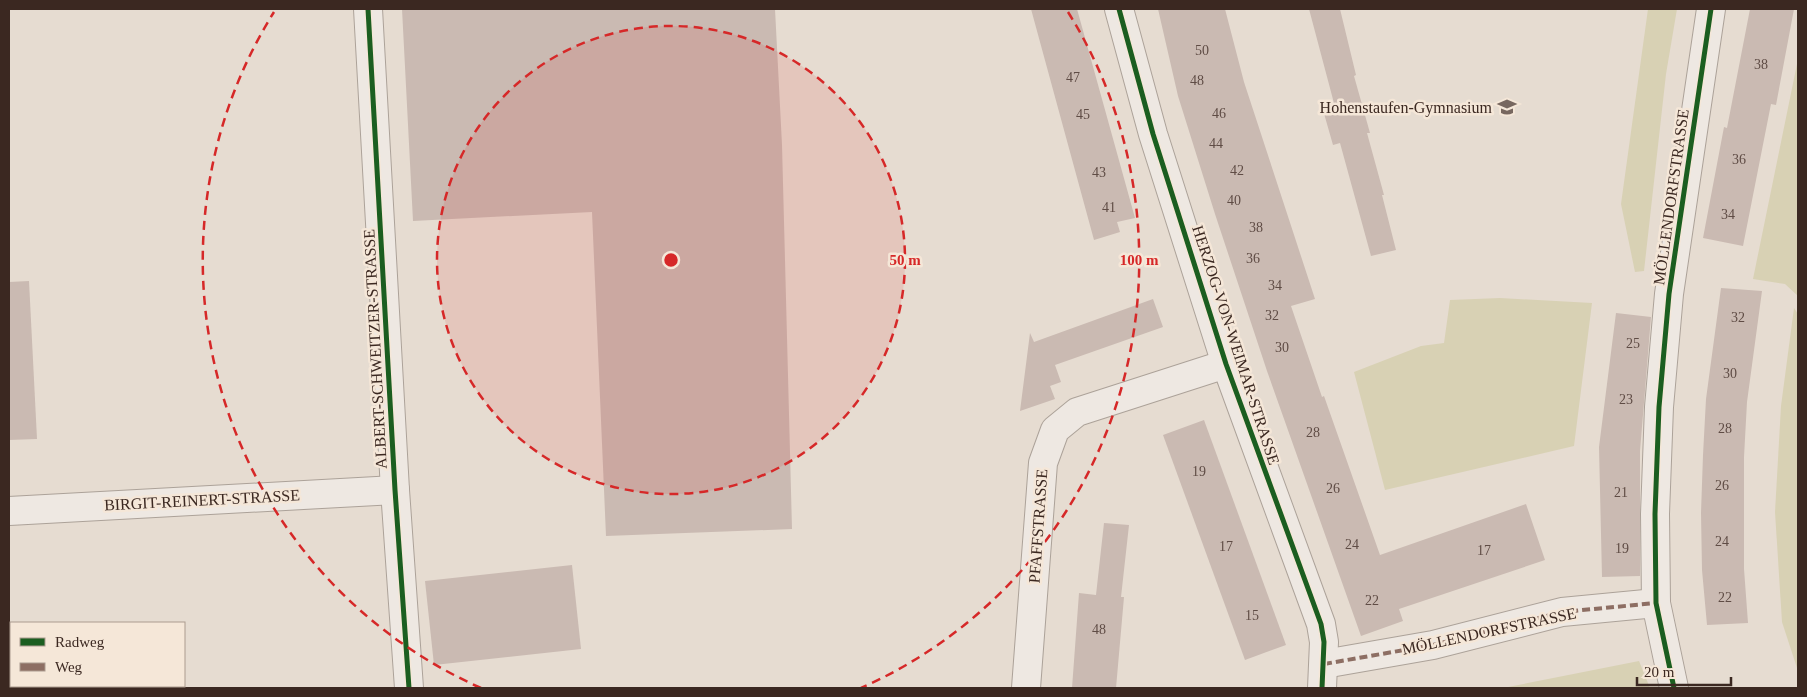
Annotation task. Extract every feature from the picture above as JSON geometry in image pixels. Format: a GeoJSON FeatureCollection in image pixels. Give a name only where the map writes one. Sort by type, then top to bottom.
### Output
{"type":"FeatureCollection","features":[{"type":"Feature","properties":{"kind":"street","name":"ALBERT-SCHWEITZER-STRASSE"},"geometry":{"type":"LineString","coordinates":[[368,9],[395,490],[409,688]]}},
{"type":"Feature","properties":{"kind":"street","name":"HERZOG-VON-WEIMAR-STRASSE"},"geometry":{"type":"LineString","coordinates":[[1119,9],[1153,134],[1226,364],[1321,624],[1324,642],[1323,676]]}},
{"type":"Feature","properties":{"kind":"street","name":"MÖLLENDORFSTRASSE"},"geometry":{"type":"LineString","coordinates":[[1674,688],[1656,603],[1655,514],[1659,407],[1670,294],[1711,9]]}},
{"type":"Feature","properties":{"kind":"street","name":"PFAFFSTRASSE"},"geometry":{"type":"LineString","coordinates":[[1026,688],[1043,463],[1055,430],[1077,412],[1226,364]]}},
{"type":"Feature","properties":{"kind":"street","name":"BIRGIT-REINERT-STRASSE"},"geometry":{"type":"LineString","coordinates":[[9,511],[395,490]]}},
{"type":"Feature","properties":{"kind":"street","name":"MÖLLENDORFSTRASSE"},"geometry":{"type":"LineString","coordinates":[[1323,676],[1562,612],[1656,603]]}},
{"type":"Feature","properties":{"kind":"shaded area"},"geometry":{"type":"Polygon","coordinates":[[[1648,9],[1677,9],[1666,74],[1644,271],[1635,272],[1621,204],[1648,9]]]}},
{"type":"Feature","properties":{"kind":"shaded area"},"geometry":{"type":"Polygon","coordinates":[[[1798,59],[1798,296],[1785,284],[1753,279],[1798,59]]]}},
{"type":"Feature","properties":{"kind":"shaded area"},"geometry":{"type":"Polygon","coordinates":[[[1500,298],[1592,303],[1574,446],[1385,490],[1354,372],[1421,346],[1444,343],[1450,300],[1500,298]]]}},
{"type":"Feature","properties":{"kind":"shaded area"},"geometry":{"type":"Polygon","coordinates":[[[1794,308],[1798,314],[1798,671],[1782,622],[1775,512],[1781,406],[1794,308]]]}},
{"type":"Feature","properties":{"kind":"shaded area"},"geometry":{"type":"Polygon","coordinates":[[[1639,661],[1650,688],[1503,688],[1639,661]]]}},
{"type":"Feature","properties":{"kind":"building"},"geometry":{"type":"Polygon","coordinates":[[[402,9],[775,9],[782,145],[792,529],[606,536],[592,212],[413,221],[402,9]]]}},
{"type":"Feature","properties":{"kind":"building"},"geometry":{"type":"Polygon","coordinates":[[[1031,9],[1077,9],[1135,218],[1117,222],[1120,232],[1094,240],[1031,9]]]}},
{"type":"Feature","properties":{"kind":"building"},"geometry":{"type":"Polygon","coordinates":[[[1158,9],[1225,9],[1244,82],[1315,299],[1291,306],[1380,555],[1526,504],[1545,560],[1399,609],[1403,621],[1361,636],[1267,371],[1215,214],[1178,96],[1158,9]]]}},
{"type":"Feature","properties":{"kind":"building"},"geometry":{"type":"Polygon","coordinates":[[[1309,9],[1340,9],[1356,75],[1354,76],[1370,133],[1367,133],[1384,195],[1382,195],[1396,250],[1371,256],[1340,143],[1333,145],[1323,110],[1335,107],[1309,9]]]}},
{"type":"Feature","properties":{"kind":"building"},"geometry":{"type":"Polygon","coordinates":[[[1750,9],[1794,9],[1776,105],[1771,104],[1743,246],[1703,238],[1724,127],[1727,128],[1750,9]]]}},
{"type":"Feature","properties":{"kind":"building"},"geometry":{"type":"Polygon","coordinates":[[[29,281],[37,439],[9,440],[9,282],[29,281]]]}},
{"type":"Feature","properties":{"kind":"building"},"geometry":{"type":"Polygon","coordinates":[[[1721,288],[1762,291],[1747,402],[1744,457],[1744,569],[1748,623],[1707,625],[1702,570],[1703,455],[1706,399],[1721,288]]]}},
{"type":"Feature","properties":{"kind":"building"},"geometry":{"type":"Polygon","coordinates":[[[1153,299],[1163,327],[1055,365],[1061,382],[1050,386],[1055,399],[1020,411],[1030,333],[1034,342],[1153,299]]]}},
{"type":"Feature","properties":{"kind":"building"},"geometry":{"type":"Polygon","coordinates":[[[1616,313],[1651,317],[1640,451],[1640,576],[1602,577],[1599,447],[1616,313]]]}},
{"type":"Feature","properties":{"kind":"building"},"geometry":{"type":"Polygon","coordinates":[[[1204,420],[1286,645],[1245,660],[1163,435],[1204,420]]]}},
{"type":"Feature","properties":{"kind":"building"},"geometry":{"type":"Polygon","coordinates":[[[1104,523],[1129,525],[1121,597],[1124,597],[1116,688],[1072,688],[1079,593],[1096,595],[1104,523]]]}},
{"type":"Feature","properties":{"kind":"building"},"geometry":{"type":"Polygon","coordinates":[[[572,565],[581,649],[434,665],[425,581],[572,565]]]}},
{"type":"Feature","properties":{"kind":"marked path"},"geometry":{"type":"LineString","coordinates":[[1324,664],[1433,645],[1562,612],[1656,603]]}},
{"type":"Feature","properties":{"kind":"cycle path"},"geometry":{"type":"LineString","coordinates":[[368,9],[395,490],[409,688]]}},
{"type":"Feature","properties":{"kind":"cycle path"},"geometry":{"type":"LineString","coordinates":[[1119,9],[1153,134],[1226,364],[1321,624],[1324,642],[1322,688]]}},
{"type":"Feature","properties":{"kind":"cycle path"},"geometry":{"type":"LineString","coordinates":[[1674,688],[1656,603],[1655,514],[1659,407],[1669,294],[1711,9]]}},
{"type":"Feature","properties":{"kind":"place","name":"Hohenstaufen-Gymnasium"},"geometry":{"type":"Point","coordinates":[1507,107]}}]}
